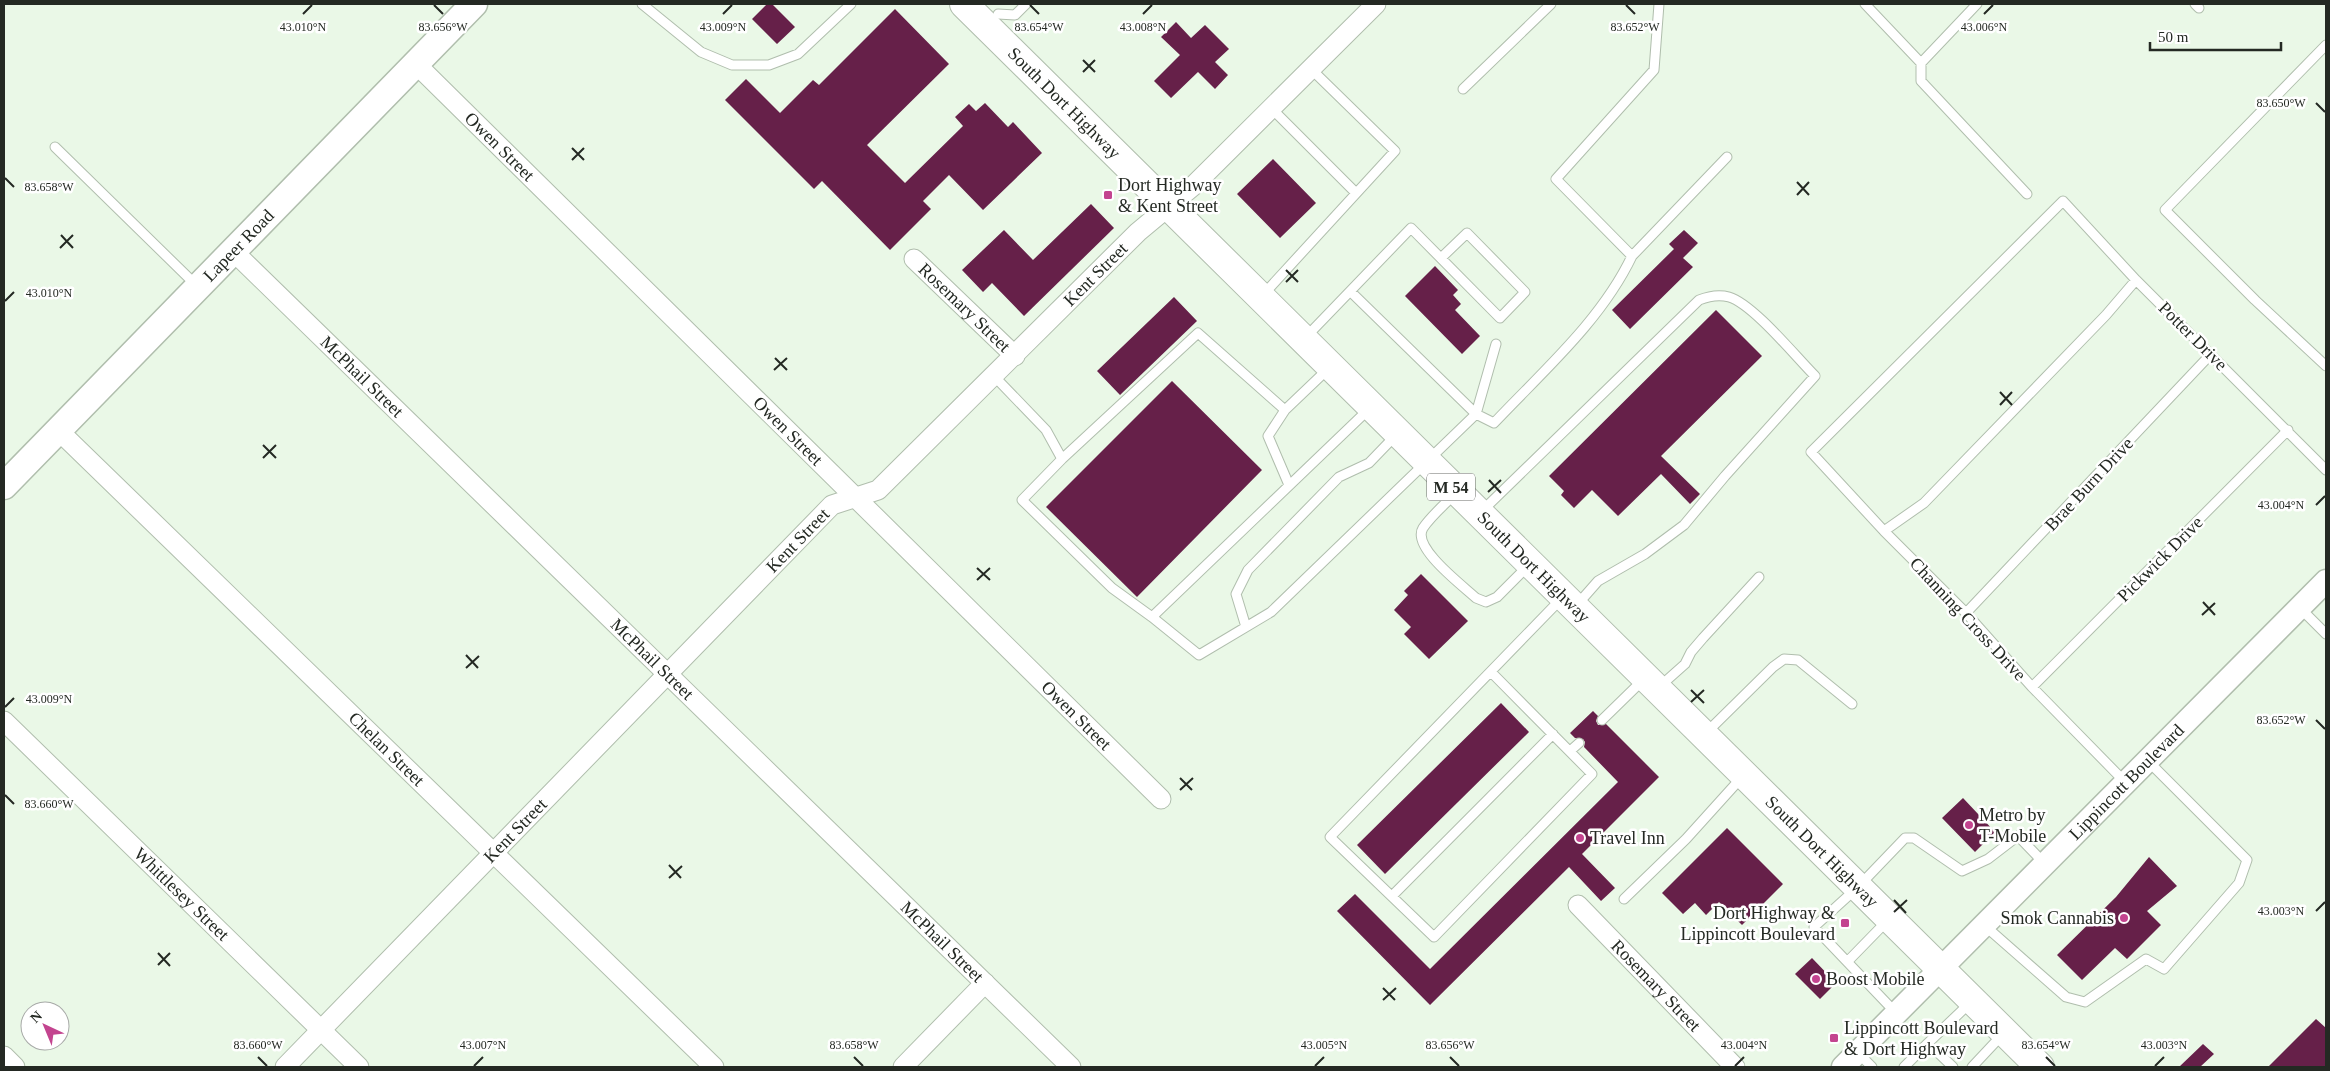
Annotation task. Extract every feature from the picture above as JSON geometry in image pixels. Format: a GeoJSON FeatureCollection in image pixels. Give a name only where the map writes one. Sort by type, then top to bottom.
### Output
{"type":"FeatureCollection","features":[{"type":"Feature","properties":{"kind":"main road","name":"Lapeer Road"},"geometry":{"type":"LineString","coordinates":[[9,476],[58,430],[474,4]]}},
{"type":"Feature","properties":{"kind":"main road","name":"South Dort Highway"},"geometry":{"type":"LineString","coordinates":[[964,4],[994,14],[1169,208],[2040,1067]]}},
{"type":"Feature","properties":{"kind":"street","name":"Kent Street"},"geometry":{"type":"LineString","coordinates":[[285,1067],[832,505],[878,490],[1138,232],[1169,208],[1376,4]]}},
{"type":"Feature","properties":{"kind":"street","name":"Owen Street"},"geometry":{"type":"LineString","coordinates":[[415,63],[1162,799]]}},
{"type":"Feature","properties":{"kind":"street","name":"McPhail Street"},"geometry":{"type":"LineString","coordinates":[[233,251],[1072,1067]]}},
{"type":"Feature","properties":{"kind":"street","name":"Rosemary Street"},"geometry":{"type":"LineString","coordinates":[[914,259],[1014,356]]}},
{"type":"Feature","properties":{"kind":"street","name":"Chelan Street"},"geometry":{"type":"LineString","coordinates":[[58,430],[714,1067]]}},
{"type":"Feature","properties":{"kind":"street","name":"Lippincott Boulevard"},"geometry":{"type":"LineString","coordinates":[[1858,1062],[1896,1013],[2326,581]]}},
{"type":"Feature","properties":{"kind":"street","name":"Whittlesey Street"},"geometry":{"type":"LineString","coordinates":[[4,721],[359,1067]]}},
{"type":"Feature","properties":{"kind":"street","name":"Rosemary Street"},"geometry":{"type":"LineString","coordinates":[[1578,905],[1735,1067]]}},
{"type":"Feature","properties":{"kind":"street"},"geometry":{"type":"LineString","coordinates":[[903,1067],[985,983]]}},
{"type":"Feature","properties":{"kind":"street"},"geometry":{"type":"LineString","coordinates":[[4,1056],[15,1067]]}},
{"type":"Feature","properties":{"kind":"lane"},"geometry":{"type":"LineString","coordinates":[[642,4],[701,52],[732,65],[769,65],[798,54],[851,4]]}},
{"type":"Feature","properties":{"kind":"lane"},"geometry":{"type":"LineString","coordinates":[[994,14],[1015,15],[1026,4]]}},
{"type":"Feature","properties":{"kind":"lane"},"geometry":{"type":"LineString","coordinates":[[1463,89],[1551,4]]}},
{"type":"Feature","properties":{"kind":"lane"},"geometry":{"type":"LineString","coordinates":[[1632,256],[1556,179],[1654,70],[1659,4]]}},
{"type":"Feature","properties":{"kind":"lane"},"geometry":{"type":"LineString","coordinates":[[1865,4],[1921,63],[1922,81],[2027,194]]}},
{"type":"Feature","properties":{"kind":"lane"},"geometry":{"type":"LineString","coordinates":[[1921,63],[1977,4]]}},
{"type":"Feature","properties":{"kind":"lane"},"geometry":{"type":"LineString","coordinates":[[2326,45],[2165,210],[2254,300],[2326,366]]}},
{"type":"Feature","properties":{"kind":"lane"},"geometry":{"type":"LineString","coordinates":[[1260,298],[1394,151],[1310,69]]}},
{"type":"Feature","properties":{"kind":"lane"},"geometry":{"type":"LineString","coordinates":[[1271,108],[1356,193]]}},
{"type":"Feature","properties":{"kind":"lane"},"geometry":{"type":"LineString","coordinates":[[56,147],[198,287]]}},
{"type":"Feature","properties":{"kind":"lane"},"geometry":{"type":"LineString","coordinates":[[1351,292],[1476,414],[1494,423],[1577,335],[1622,278],[1632,256],[1727,157]]}},
{"type":"Feature","properties":{"kind":"lane","name":"Potter Drive"},"geometry":{"type":"LineString","coordinates":[[1811,452],[2063,201],[2136,280],[2326,470]]}},
{"type":"Feature","properties":{"kind":"lane"},"geometry":{"type":"LineString","coordinates":[[1303,340],[1411,228],[1500,318],[1524,292],[1467,233],[1441,258]]}},
{"type":"Feature","properties":{"kind":"lane"},"geometry":{"type":"LineString","coordinates":[[1884,531],[1924,503],[2106,315],[2136,280]]}},
{"type":"Feature","properties":{"kind":"lane"},"geometry":{"type":"LineString","coordinates":[[1479,514],[1698,300],[1715,295],[1731,297],[1751,310],[1814,376],[1684,525],[1645,554],[1598,581],[1569,603],[1491,672],[1330,836],[1434,937],[1592,774],[1491,672]]}},
{"type":"Feature","properties":{"kind":"lane"},"geometry":{"type":"LineString","coordinates":[[1285,410],[1198,334],[1062,459],[1022,500],[1112,588],[1199,655],[1271,612],[1476,414],[1496,344]]}},
{"type":"Feature","properties":{"kind":"lane","name":"Brae Burn Drive"},"geometry":{"type":"LineString","coordinates":[[1966,613],[2211,354]]}},
{"type":"Feature","properties":{"kind":"lane"},"geometry":{"type":"LineString","coordinates":[[1289,485],[1268,436],[1285,410],[1330,367]]}},
{"type":"Feature","properties":{"kind":"lane"},"geometry":{"type":"LineString","coordinates":[[994,376],[1046,430],[1062,459]]}},
{"type":"Feature","properties":{"kind":"lane"},"geometry":{"type":"LineString","coordinates":[[1152,617],[1371,407]]}},
{"type":"Feature","properties":{"kind":"lane","name":"Pickwick Drive"},"geometry":{"type":"LineString","coordinates":[[2032,687],[2288,430]]}},
{"type":"Feature","properties":{"kind":"lane"},"geometry":{"type":"LineString","coordinates":[[1246,627],[1236,594],[1248,570],[1339,477],[1369,463],[1398,434]]}},
{"type":"Feature","properties":{"kind":"lane","name":"Channing Cross Drive"},"geometry":{"type":"LineString","coordinates":[[1811,452],[1884,531],[1966,613],[2032,687],[2126,783]]}},
{"type":"Feature","properties":{"kind":"lane"},"geometry":{"type":"LineString","coordinates":[[1457,492],[1422,529],[1420,539],[1426,551],[1476,598],[1486,602],[1497,597],[1530,564]]}},
{"type":"Feature","properties":{"kind":"lane"},"geometry":{"type":"LineString","coordinates":[[1602,720],[1651,684],[1685,664],[1697,645],[1759,577]]}},
{"type":"Feature","properties":{"kind":"lane"},"geometry":{"type":"LineString","coordinates":[[2300,607],[2326,634]]}},
{"type":"Feature","properties":{"kind":"lane"},"geometry":{"type":"LineString","coordinates":[[1704,736],[1784,659],[1798,660],[1852,704]]}},
{"type":"Feature","properties":{"kind":"lane"},"geometry":{"type":"LineString","coordinates":[[1392,896],[1553,734]]}},
{"type":"Feature","properties":{"kind":"lane"},"geometry":{"type":"LineString","coordinates":[[1570,752],[1579,743]]}},
{"type":"Feature","properties":{"kind":"lane"},"geometry":{"type":"LineString","coordinates":[[1984,925],[2066,997],[2085,1002],[2146,959],[2164,969],[2239,883],[2247,860],[2148,761]]}},
{"type":"Feature","properties":{"kind":"lane"},"geometry":{"type":"LineString","coordinates":[[1624,899],[1686,839],[1744,776]]}},
{"type":"Feature","properties":{"kind":"lane"},"geometry":{"type":"LineString","coordinates":[[1896,1013],[1814,926],[1857,888],[1905,838],[1914,838],[1962,871],[1988,859],[2018,836],[2046,864]]}},
{"type":"Feature","properties":{"kind":"lane"},"geometry":{"type":"LineString","coordinates":[[1848,961],[1889,919]]}},
{"type":"Feature","properties":{"kind":"lane"},"geometry":{"type":"LineString","coordinates":[[1904,1067],[1972,1001]]}},
{"type":"Feature","properties":{"kind":"lane"},"geometry":{"type":"LineString","coordinates":[[1972,1067],[2004,1032]]}},
{"type":"Feature","properties":{"kind":"lane"},"geometry":{"type":"LineString","coordinates":[[1928,1043],[1953,1067]]}},
{"type":"Feature","properties":{"kind":"building"},"geometry":{"type":"Polygon","coordinates":[[[767,4],[772,4],[795,27],[777,44],[752,19],[767,4]]]}},
{"type":"Feature","properties":{"kind":"building"},"geometry":{"type":"Polygon","coordinates":[[[895,9],[949,64],[867,145],[905,183],[963,126],[955,117],[969,104],[976,111],[985,103],[1008,127],[1013,122],[1042,153],[983,210],[949,175],[923,201],[931,209],[890,250],[822,181],[814,189],[725,100],[746,79],[780,113],[813,80],[819,85],[895,9]]]}},
{"type":"Feature","properties":{"kind":"building"},"geometry":{"type":"Polygon","coordinates":[[[1176,22],[1191,38],[1205,25],[1229,49],[1215,62],[1228,75],[1215,89],[1198,72],[1171,98],[1154,81],[1180,55],[1161,37],[1176,22]]]}},
{"type":"Feature","properties":{"kind":"building"},"geometry":{"type":"Polygon","coordinates":[[[1273,159],[1316,203],[1280,238],[1237,194],[1273,159]]]}},
{"type":"Feature","properties":{"kind":"building"},"geometry":{"type":"Polygon","coordinates":[[[1091,204],[1114,228],[1024,316],[992,283],[983,292],[962,270],[1004,230],[1033,260],[1091,204]]]}},
{"type":"Feature","properties":{"kind":"building"},"geometry":{"type":"Polygon","coordinates":[[[1684,230],[1698,243],[1683,258],[1693,267],[1630,329],[1612,310],[1674,249],[1669,244],[1684,230]]]}},
{"type":"Feature","properties":{"kind":"building"},"geometry":{"type":"Polygon","coordinates":[[[1435,266],[1458,290],[1453,295],[1461,304],[1455,310],[1480,336],[1462,354],[1405,296],[1435,266]]]}},
{"type":"Feature","properties":{"kind":"building"},"geometry":{"type":"Polygon","coordinates":[[[1174,297],[1197,321],[1120,395],[1097,371],[1174,297]]]}},
{"type":"Feature","properties":{"kind":"building"},"geometry":{"type":"Polygon","coordinates":[[[1716,310],[1762,356],[1661,456],[1700,494],[1690,504],[1661,474],[1618,516],[1592,490],[1574,508],[1561,495],[1564,491],[1549,476],[1716,310]]]}},
{"type":"Feature","properties":{"kind":"building"},"geometry":{"type":"Polygon","coordinates":[[[1172,381],[1262,470],[1137,597],[1046,507],[1172,381]]]}},
{"type":"Feature","properties":{"kind":"building"},"geometry":{"type":"Polygon","coordinates":[[[1421,574],[1468,621],[1429,659],[1404,634],[1411,627],[1394,610],[1408,595],[1404,591],[1421,574]]]}},
{"type":"Feature","properties":{"kind":"building"},"geometry":{"type":"Polygon","coordinates":[[[1501,703],[1529,732],[1385,874],[1357,845],[1501,703]]]}},
{"type":"Feature","properties":{"kind":"building","name":"Travel Inn"},"geometry":{"type":"Polygon","coordinates":[[[1593,711],[1598,716],[1596,721],[1598,725],[1606,724],[1659,777],[1582,854],[1615,888],[1601,901],[1569,867],[1430,1005],[1337,911],[1355,894],[1430,969],[1618,782],[1584,747],[1585,742],[1583,739],[1575,738],[1570,733],[1593,711]]]}},
{"type":"Feature","properties":{"kind":"building","name":"Metro by T-Mobile"},"geometry":{"type":"Polygon","coordinates":[[[1963,798],[1995,832],[1975,852],[1942,818],[1963,798]]]}},
{"type":"Feature","properties":{"kind":"building"},"geometry":{"type":"Polygon","coordinates":[[[1727,828],[1783,884],[1742,925],[1719,902],[1706,915],[1695,903],[1683,914],[1662,893],[1727,828]]]}},
{"type":"Feature","properties":{"kind":"building","name":"Smok Cannabis"},"geometry":{"type":"Polygon","coordinates":[[[2149,857],[2177,886],[2147,911],[2161,925],[2127,959],[2115,948],[2082,980],[2057,955],[2116,897],[2149,857]]]}},
{"type":"Feature","properties":{"kind":"building","name":"Boost Mobile"},"geometry":{"type":"Polygon","coordinates":[[[1812,958],[1836,983],[1820,999],[1795,974],[1812,958]]]}},
{"type":"Feature","properties":{"kind":"building"},"geometry":{"type":"Polygon","coordinates":[[[2316,1019],[2326,1028],[2326,1067],[2268,1067],[2316,1019]]]}},
{"type":"Feature","properties":{"kind":"building"},"geometry":{"type":"Polygon","coordinates":[[[2203,1044],[2214,1054],[2200,1067],[2179,1067],[2203,1044]]]}},
{"type":"Feature","properties":{"kind":"place","name":"Dort Highway & Kent Street"},"geometry":{"type":"Point","coordinates":[1108,195]}},
{"type":"Feature","properties":{"kind":"place","name":"Metro by T-Mobile"},"geometry":{"type":"Point","coordinates":[1969,825]}},
{"type":"Feature","properties":{"kind":"place","name":"Travel Inn"},"geometry":{"type":"Point","coordinates":[1580,838]}},
{"type":"Feature","properties":{"kind":"place","name":"Smok Cannabis"},"geometry":{"type":"Point","coordinates":[2124,918]}},
{"type":"Feature","properties":{"kind":"place","name":"Dort Highway & Lippincott Boulevard"},"geometry":{"type":"Point","coordinates":[1845,923]}},
{"type":"Feature","properties":{"kind":"place","name":"Boost Mobile"},"geometry":{"type":"Point","coordinates":[1816,979]}},
{"type":"Feature","properties":{"kind":"place","name":"Lippincott Boulevard & Dort Highway"},"geometry":{"type":"Point","coordinates":[1834,1038]}}]}
